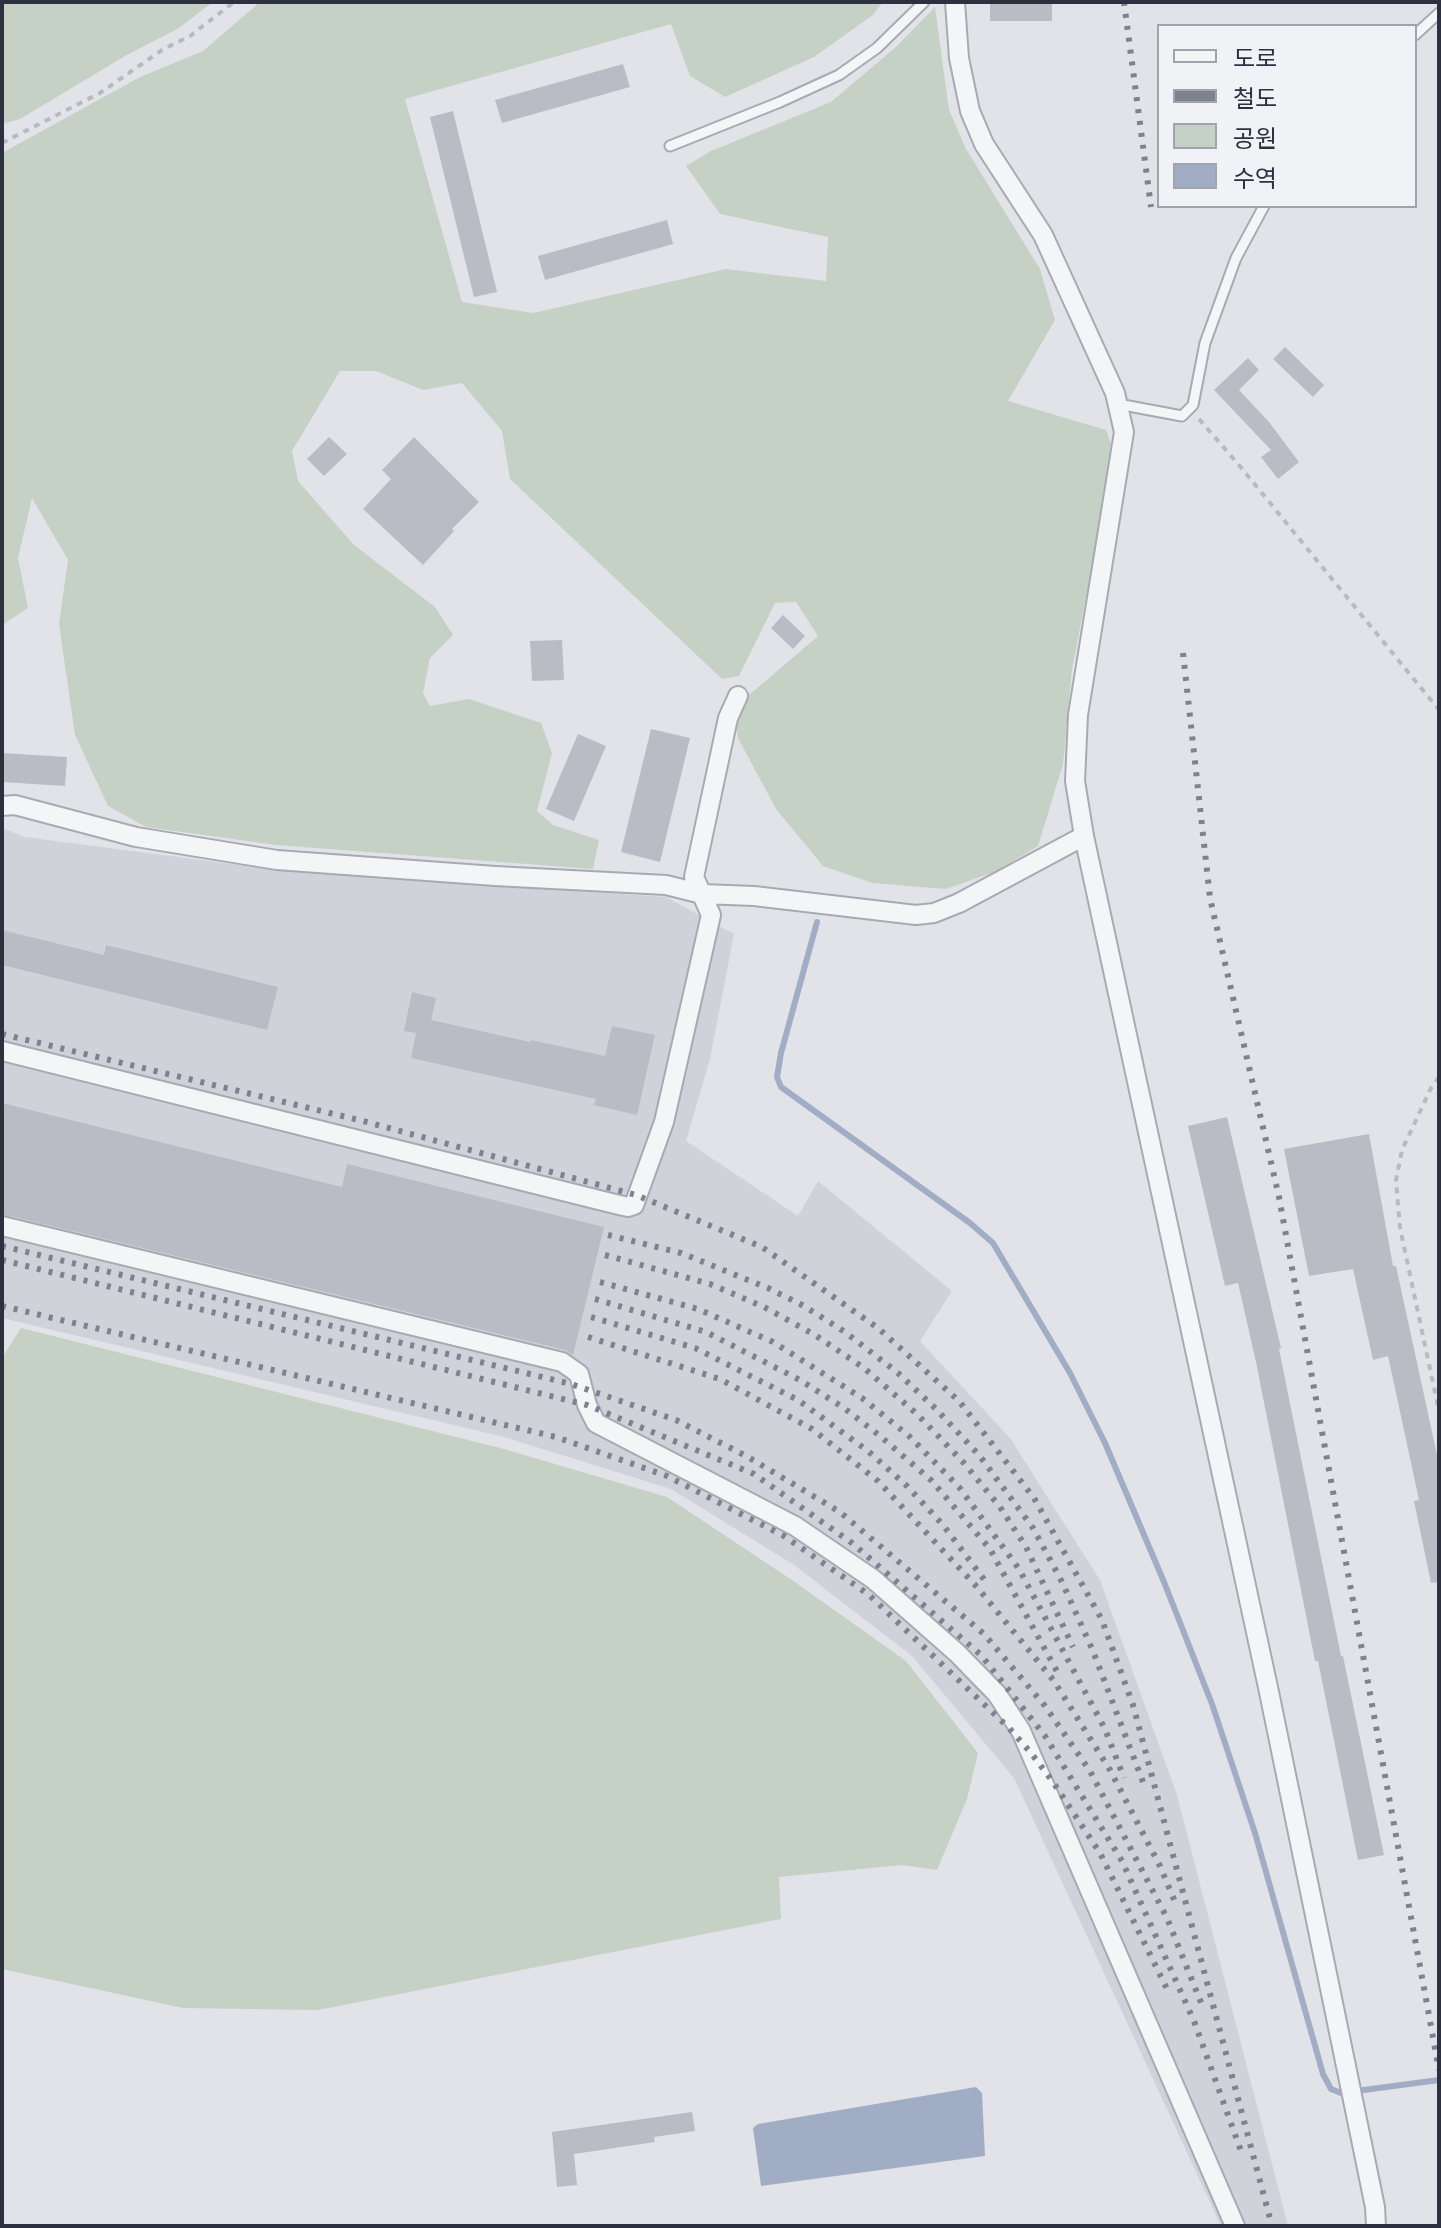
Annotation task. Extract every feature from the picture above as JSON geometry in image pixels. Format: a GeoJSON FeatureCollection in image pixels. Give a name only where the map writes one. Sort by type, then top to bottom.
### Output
{"type":"FeatureCollection","features":[{"type":"Feature","properties":{"kind":"street"},"geometry":{"type":"LineString","coordinates":[[955,2],[959,58],[970,111],[984,144],[1043,235],[1118,404],[1124,432],[1078,715],[1075,781],[1084,836],[1269,1692],[1375,2207],[1376,2226]]}},
{"type":"Feature","properties":{"kind":"street"},"geometry":{"type":"LineString","coordinates":[[2,1051],[628,1207],[634,1205],[664,1122],[711,915],[694,877],[728,718],[738,696]]}},
{"type":"Feature","properties":{"kind":"street"},"geometry":{"type":"LineString","coordinates":[[2,806],[15,805],[136,837],[277,860],[666,885],[702,894],[799,901],[916,915],[934,913],[959,903],[1084,836]]}},
{"type":"Feature","properties":{"kind":"street"},"geometry":{"type":"LineString","coordinates":[[2,1226],[562,1362],[579,1374],[587,1405],[596,1423],[795,1526],[873,1579],[957,1653],[997,1694],[1021,1731],[1235,2226]]}},
{"type":"Feature","properties":{"kind":"lane"},"geometry":{"type":"LineString","coordinates":[[670,146],[839,75],[877,48],[924,2]]}},
{"type":"Feature","properties":{"kind":"lane"},"geometry":{"type":"LineString","coordinates":[[1417,33],[1439,13]]}},
{"type":"Feature","properties":{"kind":"lane"},"geometry":{"type":"LineString","coordinates":[[1118,404],[1182,416],[1193,405],[1210,329],[1236,258],[1263,208]]}},
{"type":"Feature","properties":{"kind":"path"},"geometry":{"type":"LineString","coordinates":[[2,143],[100,93],[162,50],[190,36],[234,2]]}},
{"type":"Feature","properties":{"kind":"path"},"geometry":{"type":"LineString","coordinates":[[1189,409],[1239,465],[1439,710]]}},
{"type":"Feature","properties":{"kind":"path"},"geometry":{"type":"LineString","coordinates":[[1439,1077],[1402,1150],[1396,1180],[1400,1228],[1439,1411]]}},
{"type":"Feature","properties":{"kind":"shaded area"},"geometry":{"type":"Polygon","coordinates":[[[2,828],[25,837],[278,870],[666,897],[734,934],[710,1059],[686,1141],[798,1216],[818,1181],[952,1291],[920,1341],[1010,1438],[1100,1580],[1177,1795],[1288,2226],[1221,2226],[1014,1778],[912,1656],[794,1565],[671,1489],[504,1437],[2,1318],[2,828]]]}},
{"type":"Feature","properties":{"kind":"green space"},"geometry":{"type":"Polygon","coordinates":[[[2,2],[213,2],[179,28],[125,56],[20,119],[2,124],[2,2]]]}},
{"type":"Feature","properties":{"kind":"green space"},"geometry":{"type":"Polygon","coordinates":[[[260,2],[883,2],[873,15],[814,57],[725,97],[690,76],[671,24],[405,99],[462,302],[533,313],[726,269],[826,281],[828,237],[720,214],[686,166],[711,151],[831,102],[897,46],[935,7],[949,110],[966,149],[1040,269],[1055,320],[1008,401],[1106,430],[1114,452],[1072,669],[1063,764],[1038,846],[997,871],[946,889],[873,883],[823,866],[776,809],[738,738],[736,719],[749,695],[818,636],[796,602],[775,603],[739,676],[722,679],[510,479],[502,431],[462,383],[423,390],[376,371],[340,371],[292,451],[298,481],[354,545],[435,607],[453,635],[430,658],[423,693],[430,706],[469,699],[541,723],[552,753],[537,811],[553,825],[599,840],[593,869],[276,845],[146,827],[108,806],[75,735],[59,624],[68,560],[32,498],[18,558],[28,608],[2,625],[2,153],[140,77],[203,51],[260,2]]]}},
{"type":"Feature","properties":{"kind":"green space"},"geometry":{"type":"Polygon","coordinates":[[[21,1328],[504,1449],[667,1497],[906,1661],[978,1753],[967,1799],[937,1870],[902,1865],[779,1877],[781,1919],[318,2010],[183,2008],[2,1969],[2,1358],[21,1328]]]}},
{"type":"Feature","properties":{"kind":"water"},"geometry":{"type":"Polygon","coordinates":[[[976,2087],[982,2093],[985,2156],[761,2186],[753,2128],[758,2124],[976,2087]]]}},
{"type":"Feature","properties":{"kind":"building"},"geometry":{"type":"Polygon","coordinates":[[[990,2],[1052,2],[1052,21],[990,21],[990,2]]]}},
{"type":"Feature","properties":{"kind":"building"},"geometry":{"type":"Polygon","coordinates":[[[623,64],[630,87],[502,123],[495,100],[623,64]]]}},
{"type":"Feature","properties":{"kind":"building"},"geometry":{"type":"Polygon","coordinates":[[[453,111],[497,292],[474,297],[430,117],[453,111]]]}},
{"type":"Feature","properties":{"kind":"building"},"geometry":{"type":"Polygon","coordinates":[[[667,220],[673,244],[545,280],[538,256],[667,220]]]}},
{"type":"Feature","properties":{"kind":"building"},"geometry":{"type":"Polygon","coordinates":[[[1285,347],[1324,385],[1313,397],[1273,359],[1285,347]]]}},
{"type":"Feature","properties":{"kind":"building"},"geometry":{"type":"Polygon","coordinates":[[[1248,358],[1259,370],[1239,390],[1269,422],[1299,462],[1278,479],[1261,457],[1271,450],[1214,390],[1248,358]]]}},
{"type":"Feature","properties":{"kind":"building"},"geometry":{"type":"Polygon","coordinates":[[[329,437],[347,454],[324,476],[307,459],[329,437]]]}},
{"type":"Feature","properties":{"kind":"building"},"geometry":{"type":"Polygon","coordinates":[[[414,437],[479,502],[423,565],[363,509],[391,479],[382,470],[414,437]]]}},
{"type":"Feature","properties":{"kind":"building"},"geometry":{"type":"Polygon","coordinates":[[[783,615],[805,636],[793,649],[771,628],[783,615]]]}},
{"type":"Feature","properties":{"kind":"building"},"geometry":{"type":"Polygon","coordinates":[[[562,640],[564,680],[532,681],[530,641],[562,640]]]}},
{"type":"Feature","properties":{"kind":"building"},"geometry":{"type":"Polygon","coordinates":[[[651,729],[690,738],[660,862],[621,852],[651,729]]]}},
{"type":"Feature","properties":{"kind":"building"},"geometry":{"type":"Polygon","coordinates":[[[578,734],[606,746],[574,821],[546,809],[578,734]]]}},
{"type":"Feature","properties":{"kind":"building"},"geometry":{"type":"Polygon","coordinates":[[[2,753],[67,757],[65,786],[2,782],[2,753]]]}},
{"type":"Feature","properties":{"kind":"building"},"geometry":{"type":"Polygon","coordinates":[[[2,930],[104,955],[106,945],[278,987],[267,1030],[2,965],[2,930]]]}},
{"type":"Feature","properties":{"kind":"building"},"geometry":{"type":"Polygon","coordinates":[[[412,992],[436,998],[431,1020],[605,1056],[612,1026],[655,1035],[637,1115],[594,1105],[596,1099],[411,1058],[416,1033],[404,1031],[412,992]]]}},
{"type":"Feature","properties":{"kind":"building"},"geometry":{"type":"Polygon","coordinates":[[[2,1103],[342,1187],[347,1164],[604,1227],[573,1355],[565,1350],[2,1214],[2,1103]]]}},
{"type":"Feature","properties":{"kind":"building"},"geometry":{"type":"Polygon","coordinates":[[[1227,1117],[1281,1348],[1341,1656],[1384,1855],[1358,1860],[1238,1283],[1225,1286],[1188,1126],[1227,1117]]]}},
{"type":"Feature","properties":{"kind":"building"},"geometry":{"type":"Polygon","coordinates":[[[1369,1134],[1393,1266],[1396,1266],[1439,1464],[1439,1582],[1431,1583],[1414,1501],[1419,1500],[1388,1356],[1373,1360],[1353,1269],[1309,1276],[1284,1149],[1369,1134]]]}},
{"type":"Feature","properties":{"kind":"building"},"geometry":{"type":"Polygon","coordinates":[[[692,2112],[695,2131],[654,2137],[655,2142],[574,2154],[577,2185],[557,2187],[552,2132],[692,2112]]]}},
{"type":"Feature","properties":{"kind":"waterway"},"geometry":{"type":"LineString","coordinates":[[817,922],[781,1053],[777,1077],[781,1087],[970,1223],[993,1243],[1070,1373],[1105,1443],[1212,1704],[1255,1833],[1323,2074],[1331,2089],[1341,2093],[1439,2080]]}},
{"type":"Feature","properties":{"kind":"railway"},"geometry":{"type":"LineString","coordinates":[[1124,2],[1151,207]]}},
{"type":"Feature","properties":{"kind":"railway"},"geometry":{"type":"LineString","coordinates":[[1183,653],[1210,898],[1279,1197],[1439,2070]]}},
{"type":"Feature","properties":{"kind":"railway"},"geometry":{"type":"LineString","coordinates":[[2,1034],[363,1121],[636,1195],[762,1247],[878,1328],[959,1401],[1034,1498],[1102,1620],[1133,1705],[1272,2226]]}},
{"type":"Feature","properties":{"kind":"railway"},"geometry":{"type":"LineString","coordinates":[[608,1235],[681,1253],[804,1306],[845,1332],[898,1373],[936,1409],[979,1455],[1033,1528],[1093,1651],[1143,1782]]}},
{"type":"Feature","properties":{"kind":"railway"},"geometry":{"type":"LineString","coordinates":[[2,1246],[571,1384],[676,1420],[748,1457],[840,1512],[984,1634],[1045,1706],[1090,1771],[1167,1918],[1202,2005]]}},
{"type":"Feature","properties":{"kind":"railway"},"geometry":{"type":"LineString","coordinates":[[605,1255],[710,1284],[764,1307],[815,1335],[864,1368],[917,1414],[1000,1507],[1026,1547],[1073,1647]]}},
{"type":"Feature","properties":{"kind":"railway"},"geometry":{"type":"LineString","coordinates":[[2,1260],[587,1405],[754,1474],[852,1543],[981,1655],[1045,1736],[1122,1861],[1194,2021],[1241,2151]]}},
{"type":"Feature","properties":{"kind":"railway"},"geometry":{"type":"LineString","coordinates":[[600,1282],[698,1309],[773,1342],[862,1398],[909,1436],[959,1487],[1019,1569],[1105,1729],[1124,1778]]}},
{"type":"Feature","properties":{"kind":"railway"},"geometry":{"type":"LineString","coordinates":[[595,1299],[706,1332],[800,1380],[880,1436],[932,1481],[990,1549],[1059,1675]]}},
{"type":"Feature","properties":{"kind":"railway"},"geometry":{"type":"LineString","coordinates":[[2,1306],[556,1437],[667,1476],[784,1536],[868,1594],[1009,1728],[1031,1753],[1100,1853],[1170,1995]]}},
{"type":"Feature","properties":{"kind":"railway"},"geometry":{"type":"LineString","coordinates":[[591,1317],[695,1348],[798,1400],[868,1451],[907,1486],[943,1525],[986,1582]]}},
{"type":"Feature","properties":{"kind":"railway"},"geometry":{"type":"LineString","coordinates":[[588,1337],[720,1379],[812,1429],[878,1481],[977,1587],[1054,1681],[1110,1770],[1160,1866],[1175,1902]]}}]}
